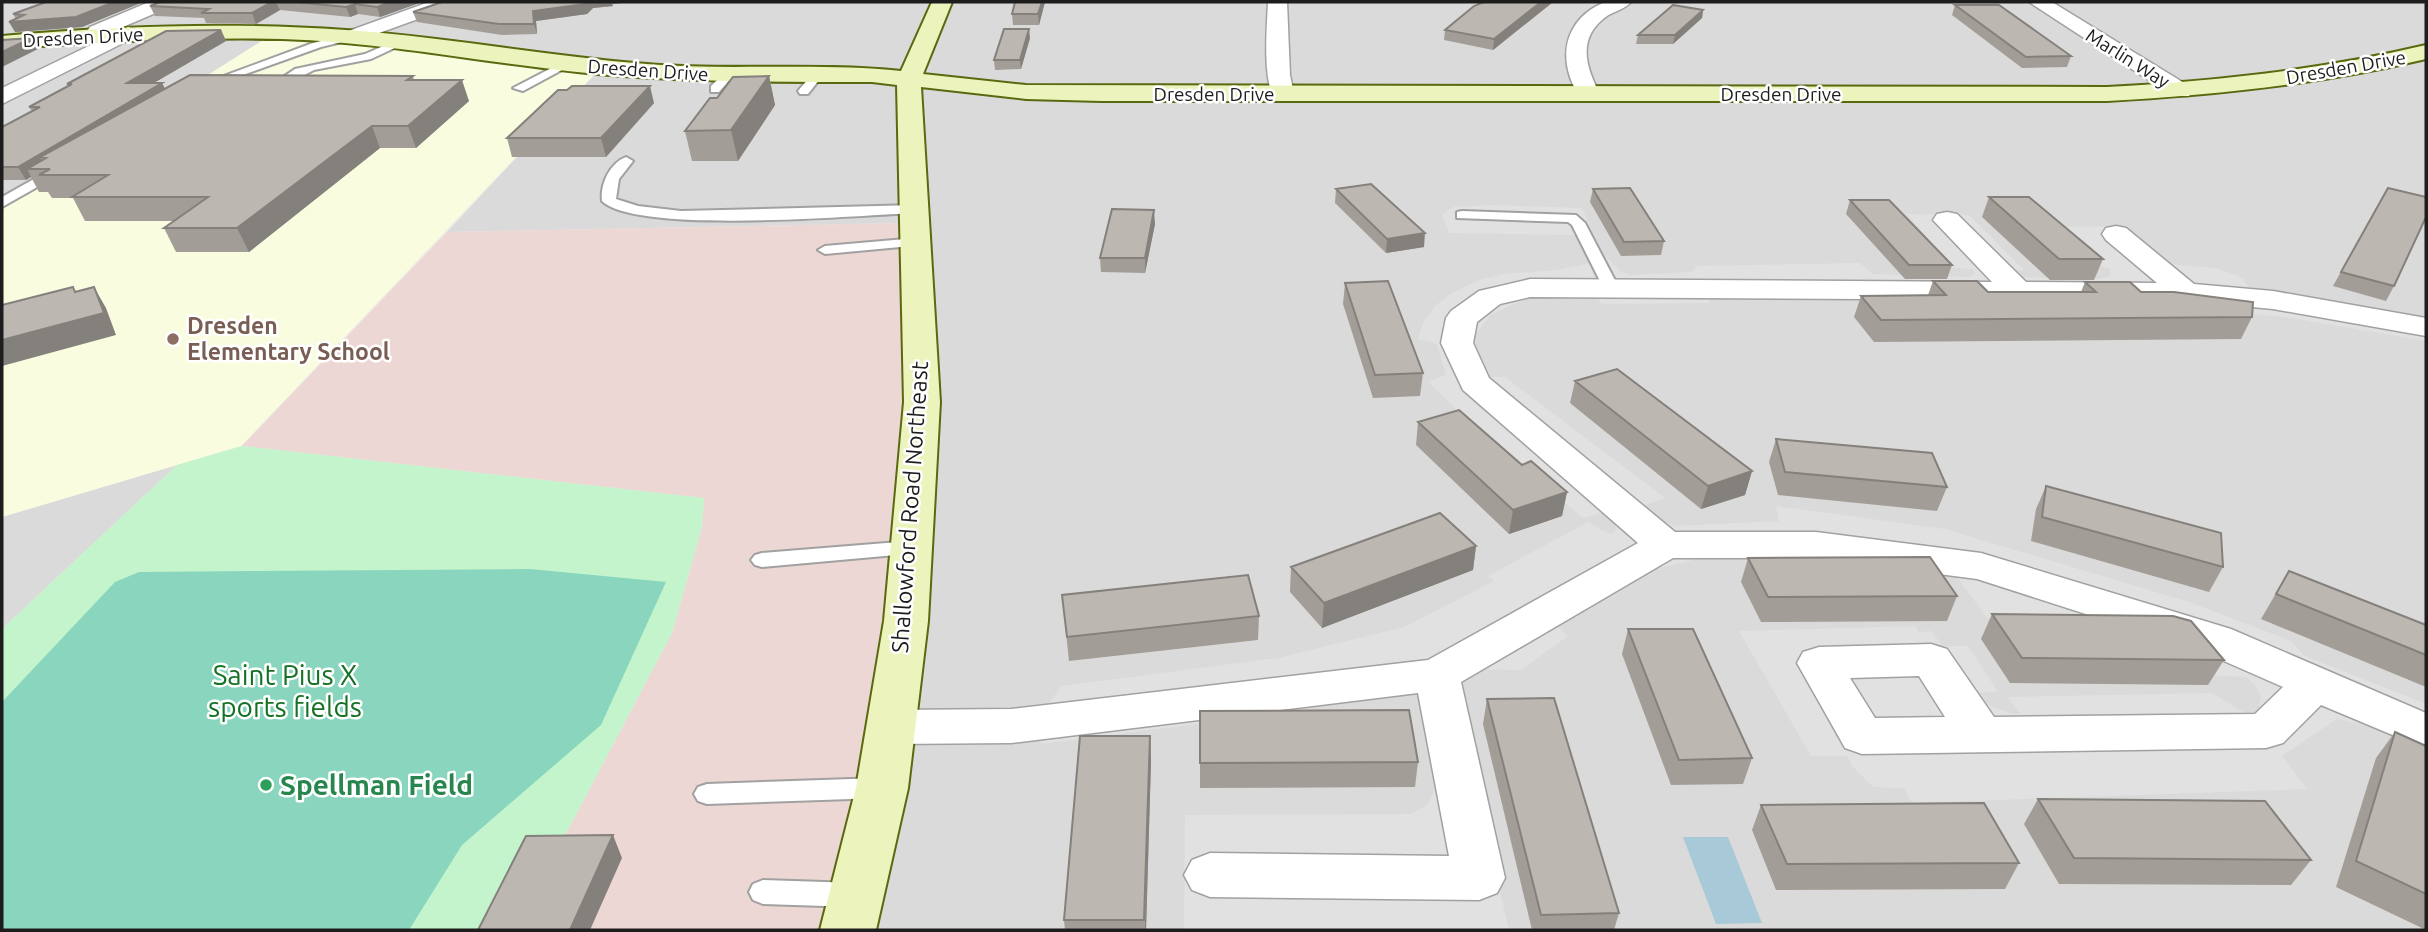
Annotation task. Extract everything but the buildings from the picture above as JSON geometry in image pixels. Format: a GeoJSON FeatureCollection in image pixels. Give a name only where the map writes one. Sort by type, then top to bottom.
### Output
{"type":"FeatureCollection","features":[{"type":"Feature","properties":{"kind":"street"},"geometry":{"type":"LineString","coordinates":[[86,36],[165,2]]}},
{"type":"Feature","properties":{"kind":"street"},"geometry":{"type":"LineString","coordinates":[[349,37],[447,2]]}},
{"type":"Feature","properties":{"kind":"street","name":"Shallowford Road Northeast"},"geometry":{"type":"LineString","coordinates":[[852,913],[882,788],[892,727],[906,621],[922,402],[909,80],[942,2]]}},
{"type":"Feature","properties":{"kind":"street"},"geometry":{"type":"LineString","coordinates":[[1277,2],[1279,75],[1283,94]]}},
{"type":"Feature","properties":{"kind":"street"},"geometry":{"type":"LineString","coordinates":[[1589,94],[1579,75],[1574,46],[1584,24],[1596,14],[1621,2]]}},
{"type":"Feature","properties":{"kind":"street","name":"Marlin Way"},"geometry":{"type":"LineString","coordinates":[[2039,2],[2181,90]]}},
{"type":"Feature","properties":{"kind":"street","name":"Dresden Drive"},"geometry":{"type":"LineString","coordinates":[[2,42],[128,33],[229,32],[349,37],[722,82],[810,83],[872,75],[1026,92],[1283,94],[2107,94],[2181,90],[2356,68],[2426,52]]}},
{"type":"Feature","properties":{"kind":"street"},"geometry":{"type":"LineString","coordinates":[[2,96],[128,33]]}},
{"type":"Feature","properties":{"kind":"street"},"geometry":{"type":"LineString","coordinates":[[1947,220],[2018,291]]}},
{"type":"Feature","properties":{"kind":"street"},"geometry":{"type":"LineString","coordinates":[[2116,234],[2186,292]]}},
{"type":"Feature","properties":{"kind":"street"},"geometry":{"type":"LineString","coordinates":[[1665,545],[1475,383],[1457,343],[1462,318],[1490,297],[1530,288],[2186,292],[2273,300],[2426,327]]}},
{"type":"Feature","properties":{"kind":"street"},"geometry":{"type":"LineString","coordinates":[[892,727],[1011,726],[1437,676],[1665,545],[1816,545],[1981,566],[2216,640],[2426,732]]}},
{"type":"Feature","properties":{"kind":"street"},"geometry":{"type":"LineString","coordinates":[[1210,875],[1479,878],[1437,676]]}},
{"type":"Feature","properties":{"kind":"street"},"geometry":{"type":"LineString","coordinates":[[1981,735],[2266,731],[2315,683]]}},
{"type":"Feature","properties":{"kind":"lane"},"geometry":{"type":"LineString","coordinates":[[200,87],[349,37]]}},
{"type":"Feature","properties":{"kind":"lane"},"geometry":{"type":"LineString","coordinates":[[304,92],[285,90],[279,84],[301,70],[370,56],[397,43]]}},
{"type":"Feature","properties":{"kind":"lane"},"geometry":{"type":"LineString","coordinates":[[519,88],[566,64]]}},
{"type":"Feature","properties":{"kind":"lane"},"geometry":{"type":"LineString","coordinates":[[626,161],[613,176],[607,192],[609,201],[629,211],[669,215],[816,214],[916,225]]}},
{"type":"Feature","properties":{"kind":"lane"},"geometry":{"type":"LineString","coordinates":[[2,203],[71,162]]}},
{"type":"Feature","properties":{"kind":"lane"},"geometry":{"type":"LineString","coordinates":[[816,214],[818,199]]}},
{"type":"Feature","properties":{"kind":"lane"},"geometry":{"type":"LineString","coordinates":[[1462,215],[1571,218],[1578,223],[1611,288]]}},
{"type":"Feature","properties":{"kind":"lane"},"geometry":{"type":"LineString","coordinates":[[825,250],[916,225]]}},
{"type":"Feature","properties":{"kind":"lane"},"geometry":{"type":"LineString","coordinates":[[762,561],[911,548]]}},
{"type":"Feature","properties":{"kind":"lane"},"geometry":{"type":"LineString","coordinates":[[707,794],[882,788]]}},
{"type":"Feature","properties":{"kind":"lane"},"geometry":{"type":"LineString","coordinates":[[762,892],[852,913]]}},
{"type":"Feature","properties":{"kind":"shaded area"},"geometry":{"type":"Polygon","coordinates":[[[2,2],[2426,2],[2426,930],[870,930],[906,716],[908,223],[447,232],[594,75],[340,42],[268,37],[2,206],[2,2]]]}},
{"type":"Feature","properties":{"kind":"shaded area","name":"Dresden Elementary School"},"geometry":{"type":"Polygon","coordinates":[[[268,37],[340,42],[594,75],[241,446],[2,517],[2,206],[268,37]]]}},
{"type":"Feature","properties":{"kind":"shaded area"},"geometry":{"type":"Polygon","coordinates":[[[1491,205],[1582,208],[1603,254],[1621,272],[1631,275],[1691,272],[1698,266],[1860,263],[1873,274],[1970,277],[1975,273],[1972,269],[1953,268],[1907,214],[1969,215],[2024,270],[2007,271],[2015,277],[2099,279],[2110,276],[2110,268],[2097,266],[2051,227],[2111,226],[2149,256],[2170,264],[2216,268],[2243,278],[2249,289],[2426,316],[2426,341],[2292,318],[2145,302],[1839,299],[1834,286],[1704,291],[1710,303],[1602,304],[1591,291],[1545,293],[1491,315],[1475,334],[1471,353],[1480,377],[1505,377],[1665,498],[1644,505],[1652,516],[1674,526],[1779,521],[1776,506],[1945,529],[2192,603],[2291,641],[2305,656],[2426,704],[2426,752],[2368,726],[2337,719],[2282,756],[2307,789],[1912,803],[1904,788],[1873,787],[1853,767],[1847,756],[1811,756],[1739,631],[1915,626],[1919,632],[1931,631],[1943,646],[1968,646],[1998,692],[1974,693],[1977,700],[2012,714],[2020,713],[2007,697],[2212,693],[2250,716],[2259,713],[2261,696],[2246,677],[2207,675],[2114,624],[1988,619],[1956,576],[1822,554],[1710,556],[1605,581],[1547,616],[1568,636],[1521,670],[1460,669],[1459,717],[1509,930],[1184,930],[1185,815],[1411,814],[1428,804],[1437,785],[1431,737],[1417,691],[1257,716],[1041,744],[1032,705],[1048,705],[1061,686],[1278,658],[1404,627],[1494,581],[1488,576],[1588,522],[1609,534],[1615,532],[1616,519],[1601,513],[1583,518],[1487,438],[1428,382],[1446,375],[1437,344],[1418,339],[1423,323],[1436,305],[1452,293],[1479,280],[1504,274],[1557,270],[1590,263],[1575,235],[1449,233],[1442,214],[1454,207],[1491,205]]]}},
{"type":"Feature","properties":{"kind":"shaded area"},"geometry":{"type":"Polygon","coordinates":[[[909,223],[906,716],[870,930],[515,930],[672,633],[702,527],[704,498],[242,446],[447,232],[909,223]]]}},
{"type":"Feature","properties":{"kind":"shaded area"},"geometry":{"type":"Polygon","coordinates":[[[177,465],[2,629],[2,517],[177,465]]]}},
{"type":"Feature","properties":{"kind":"green space","name":"Spellman Field"},"geometry":{"type":"Polygon","coordinates":[[[242,446],[704,498],[702,527],[672,633],[515,930],[2,930],[2,629],[177,465],[242,446]]]}},
{"type":"Feature","properties":{"kind":"green space","name":"Spellman Field"},"geometry":{"type":"Polygon","coordinates":[[[530,569],[666,582],[601,725],[462,845],[409,930],[2,930],[2,702],[115,582],[139,572],[530,569]]]}},
{"type":"Feature","properties":{"kind":"water"},"geometry":{"type":"Polygon","coordinates":[[[1683,837],[1728,837],[1762,923],[1716,924],[1683,837]]]}},
{"type":"Feature","properties":{"kind":"place","name":"Dresden Elementary School"},"geometry":{"type":"Point","coordinates":[173,339]}},
{"type":"Feature","properties":{"kind":"place","name":"Spellman Field"},"geometry":{"type":"Point","coordinates":[266,785]}},
{"type":"Feature","properties":{"kind":"park label","name":"Saint Pius X sports fields"},"geometry":{"type":"Point","coordinates":[285,691]}}]}
